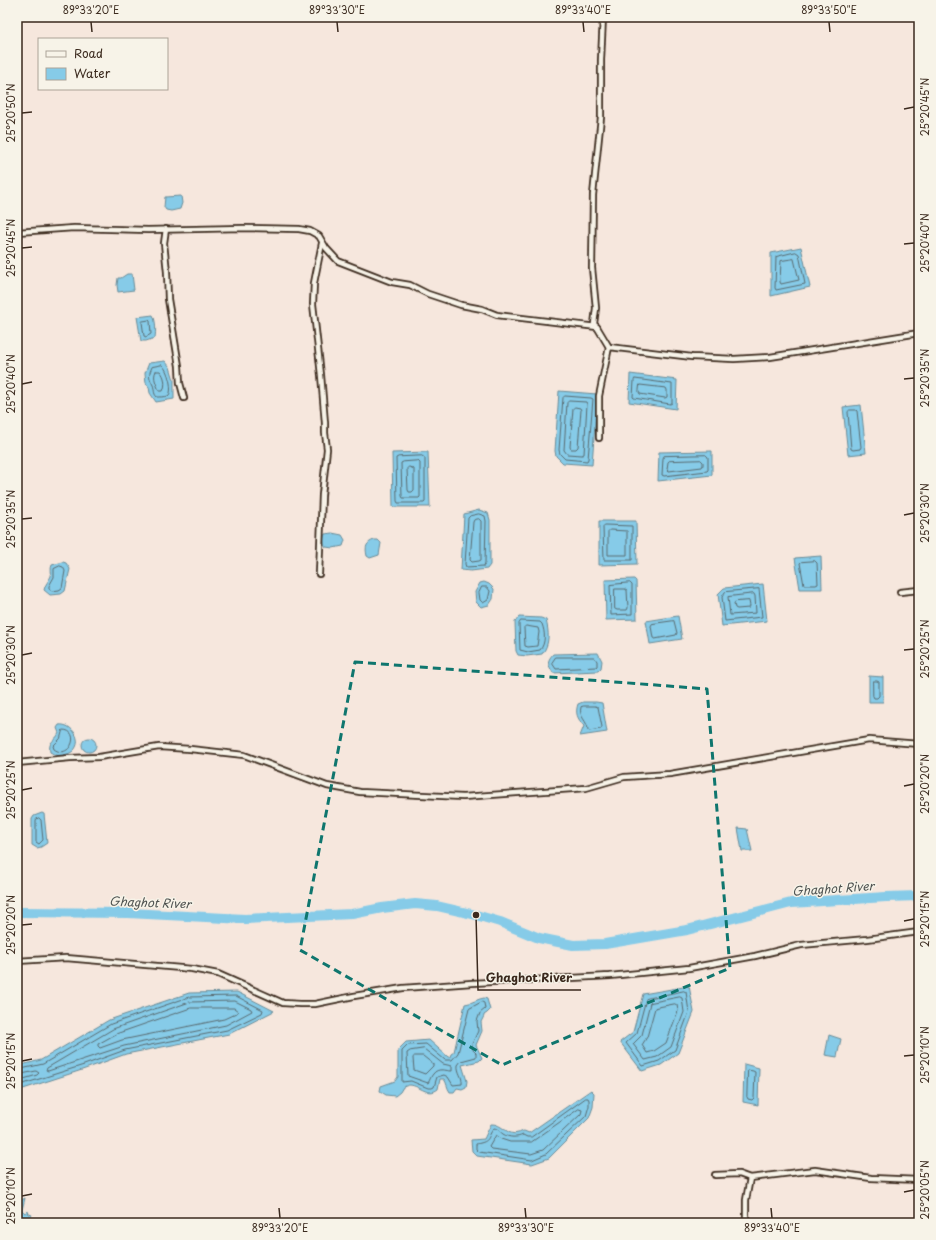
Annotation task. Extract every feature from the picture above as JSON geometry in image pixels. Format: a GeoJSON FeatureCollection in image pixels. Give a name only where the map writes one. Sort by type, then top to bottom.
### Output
{"type":"FeatureCollection","features":[{"type":"Feature","properties":{"kind":"street"},"geometry":{"type":"LineString","coordinates":[[599,438],[599,396],[609,347],[594,324],[596,308],[592,261],[593,195],[601,116],[603,17]]}},
{"type":"Feature","properties":{"kind":"street"},"geometry":{"type":"LineString","coordinates":[[17,232],[74,228],[299,229],[310,231],[319,236],[322,243],[338,261],[392,282],[410,285],[428,294],[461,305],[482,309],[497,315],[597,327]]}},
{"type":"Feature","properties":{"kind":"street"},"geometry":{"type":"LineString","coordinates":[[166,229],[164,243],[168,299],[180,366],[180,383],[184,398]]}},
{"type":"Feature","properties":{"kind":"street"},"geometry":{"type":"LineString","coordinates":[[319,574],[322,495],[327,449],[313,304],[314,283],[322,243]]}},
{"type":"Feature","properties":{"kind":"street"},"geometry":{"type":"LineString","coordinates":[[609,347],[692,357],[770,357],[919,333]]}},
{"type":"Feature","properties":{"kind":"street"},"geometry":{"type":"LineString","coordinates":[[900,592],[919,590]]}},
{"type":"Feature","properties":{"kind":"street"},"geometry":{"type":"LineString","coordinates":[[17,763],[99,757],[159,747],[190,749],[244,755],[327,786],[360,792],[463,797],[586,788],[624,777],[670,774],[869,740],[919,744]]}},
{"type":"Feature","properties":{"kind":"street"},"geometry":{"type":"LineString","coordinates":[[17,961],[66,958],[192,969],[218,974],[283,1003],[315,1004],[404,988],[610,976],[689,968],[755,956],[800,945],[919,932]]}},
{"type":"Feature","properties":{"kind":"street"},"geometry":{"type":"LineString","coordinates":[[715,1175],[739,1174],[750,1178],[815,1170],[871,1178],[919,1180]]}},
{"type":"Feature","properties":{"kind":"street"},"geometry":{"type":"LineString","coordinates":[[746,1223],[746,1200],[750,1178]]}},
{"type":"Feature","properties":{"kind":"highlighted area"},"geometry":{"type":"Polygon","coordinates":[[[355,662],[707,689],[730,968],[502,1065],[300,950],[355,662]]]}},
{"type":"Feature","properties":{"kind":"water"},"geometry":{"type":"Polygon","coordinates":[[[181,196],[182,203],[180,209],[171,211],[166,210],[164,207],[165,197],[181,196]]]}},
{"type":"Feature","properties":{"kind":"water"},"geometry":{"type":"Polygon","coordinates":[[[801,247],[810,287],[771,296],[771,253],[801,247]]]}},
{"type":"Feature","properties":{"kind":"water"},"geometry":{"type":"Polygon","coordinates":[[[127,274],[132,274],[134,290],[118,292],[118,278],[121,278],[127,274]]]}},
{"type":"Feature","properties":{"kind":"water"},"geometry":{"type":"Polygon","coordinates":[[[153,315],[156,326],[155,338],[141,341],[137,317],[153,315]]]}},
{"type":"Feature","properties":{"kind":"water"},"geometry":{"type":"Polygon","coordinates":[[[165,361],[170,367],[174,380],[174,399],[156,402],[146,383],[145,373],[149,363],[165,361]]]}},
{"type":"Feature","properties":{"kind":"water"},"geometry":{"type":"Polygon","coordinates":[[[630,374],[677,380],[676,409],[629,402],[630,374]]]}},
{"type":"Feature","properties":{"kind":"water"},"geometry":{"type":"Polygon","coordinates":[[[559,391],[597,394],[592,465],[563,463],[556,456],[555,451],[559,391]]]}},
{"type":"Feature","properties":{"kind":"water"},"geometry":{"type":"Polygon","coordinates":[[[861,405],[866,453],[848,455],[843,407],[861,405]]]}},
{"type":"Feature","properties":{"kind":"water"},"geometry":{"type":"Polygon","coordinates":[[[712,451],[712,475],[658,481],[659,452],[712,451]]]}},
{"type":"Feature","properties":{"kind":"water"},"geometry":{"type":"Polygon","coordinates":[[[428,452],[430,507],[393,507],[392,453],[428,452]]]}},
{"type":"Feature","properties":{"kind":"water"},"geometry":{"type":"Polygon","coordinates":[[[479,510],[488,513],[490,520],[490,565],[487,569],[471,571],[461,570],[464,514],[479,510]]]}},
{"type":"Feature","properties":{"kind":"water"},"geometry":{"type":"Polygon","coordinates":[[[599,521],[636,521],[637,564],[599,565],[599,521]]]}},
{"type":"Feature","properties":{"kind":"water"},"geometry":{"type":"Polygon","coordinates":[[[332,533],[342,535],[345,540],[343,546],[333,548],[326,547],[324,544],[325,534],[332,533]]]}},
{"type":"Feature","properties":{"kind":"water"},"geometry":{"type":"Polygon","coordinates":[[[378,540],[381,543],[379,555],[370,558],[367,556],[366,548],[369,542],[378,540]]]}},
{"type":"Feature","properties":{"kind":"water"},"geometry":{"type":"Polygon","coordinates":[[[821,556],[822,589],[800,589],[795,558],[821,556]]]}},
{"type":"Feature","properties":{"kind":"water"},"geometry":{"type":"Polygon","coordinates":[[[63,562],[66,563],[70,569],[65,591],[61,594],[50,595],[44,590],[51,576],[51,566],[63,562]]]}},
{"type":"Feature","properties":{"kind":"water"},"geometry":{"type":"Polygon","coordinates":[[[634,579],[636,581],[637,619],[606,620],[605,580],[634,579]]]}},
{"type":"Feature","properties":{"kind":"water"},"geometry":{"type":"Polygon","coordinates":[[[484,582],[489,584],[494,589],[493,599],[489,605],[481,607],[476,602],[475,592],[480,583],[484,582]]]}},
{"type":"Feature","properties":{"kind":"water"},"geometry":{"type":"Polygon","coordinates":[[[763,584],[767,621],[722,626],[718,594],[724,588],[763,584]]]}},
{"type":"Feature","properties":{"kind":"water"},"geometry":{"type":"Polygon","coordinates":[[[678,616],[682,639],[650,644],[646,621],[678,616]]]}},
{"type":"Feature","properties":{"kind":"water"},"geometry":{"type":"Polygon","coordinates":[[[519,617],[541,618],[546,620],[548,642],[542,654],[527,656],[518,655],[516,651],[515,622],[519,617]]]}},
{"type":"Feature","properties":{"kind":"water"},"geometry":{"type":"Polygon","coordinates":[[[598,653],[602,661],[601,668],[598,671],[553,673],[548,663],[553,654],[598,653]]]}},
{"type":"Feature","properties":{"kind":"water"},"geometry":{"type":"Polygon","coordinates":[[[869,676],[883,677],[883,702],[869,702],[869,676]]]}},
{"type":"Feature","properties":{"kind":"water"},"geometry":{"type":"Polygon","coordinates":[[[583,702],[602,703],[607,732],[580,736],[584,726],[578,718],[577,710],[578,704],[583,702]]]}},
{"type":"Feature","properties":{"kind":"water"},"geometry":{"type":"Polygon","coordinates":[[[59,725],[68,727],[77,738],[76,747],[72,752],[60,756],[50,752],[50,745],[59,733],[57,728],[59,725]]]}},
{"type":"Feature","properties":{"kind":"water"},"geometry":{"type":"Polygon","coordinates":[[[89,738],[94,740],[96,745],[94,750],[89,752],[84,750],[82,745],[84,740],[89,738]]]}},
{"type":"Feature","properties":{"kind":"water"},"geometry":{"type":"Polygon","coordinates":[[[42,813],[44,814],[47,843],[37,848],[32,845],[32,819],[34,816],[42,813]]]}},
{"type":"Feature","properties":{"kind":"water"},"geometry":{"type":"Polygon","coordinates":[[[738,828],[747,829],[752,851],[742,851],[738,828]]]}},
{"type":"Feature","properties":{"kind":"water"},"geometry":{"type":"Polygon","coordinates":[[[689,986],[694,1012],[678,1053],[661,1065],[642,1071],[620,1042],[633,1032],[643,994],[689,986]]]}},
{"type":"Feature","properties":{"kind":"water"},"geometry":{"type":"Polygon","coordinates":[[[237,992],[274,1011],[229,1034],[126,1054],[17,1091],[17,1066],[41,1060],[109,1020],[189,993],[237,992]]]}},
{"type":"Feature","properties":{"kind":"water"},"geometry":{"type":"Polygon","coordinates":[[[484,998],[487,999],[490,1010],[484,1015],[481,1022],[482,1031],[476,1045],[482,1058],[479,1061],[462,1065],[467,1081],[466,1087],[462,1089],[457,1088],[454,1092],[450,1092],[444,1079],[440,1079],[438,1089],[431,1092],[427,1092],[410,1085],[403,1087],[395,1096],[386,1095],[380,1091],[381,1086],[395,1081],[398,1077],[398,1050],[406,1042],[429,1040],[448,1057],[450,1057],[454,1052],[465,1004],[484,998]]]}},
{"type":"Feature","properties":{"kind":"water"},"geometry":{"type":"Polygon","coordinates":[[[829,1035],[841,1039],[837,1057],[825,1055],[829,1035]]]}},
{"type":"Feature","properties":{"kind":"water"},"geometry":{"type":"Polygon","coordinates":[[[744,1064],[759,1068],[758,1105],[743,1102],[744,1064]]]}},
{"type":"Feature","properties":{"kind":"water"},"geometry":{"type":"Polygon","coordinates":[[[591,1090],[594,1093],[593,1107],[589,1118],[549,1158],[532,1164],[477,1156],[472,1151],[471,1140],[484,1139],[491,1124],[495,1124],[514,1134],[524,1131],[529,1133],[591,1090]]]}},
{"type":"Feature","properties":{"kind":"water"},"geometry":{"type":"Polygon","coordinates":[[[25,1198],[22,1210],[25,1213],[28,1211],[29,1214],[32,1215],[29,1220],[30,1223],[17,1223],[17,1209],[19,1208],[20,1201],[25,1198]]]}},
{"type":"Feature","properties":{"kind":"waterway","name":"Ghaghot River"},"geometry":{"type":"LineString","coordinates":[[17,912],[128,913],[245,919],[352,914],[382,908],[415,904],[437,906],[476,915],[500,922],[539,938],[573,945],[605,944],[687,930],[791,903],[919,896]]}},
{"type":"Feature","properties":{"kind":"place","name":"Ghaghot River"},"geometry":{"type":"Point","coordinates":[476,915]}}]}
